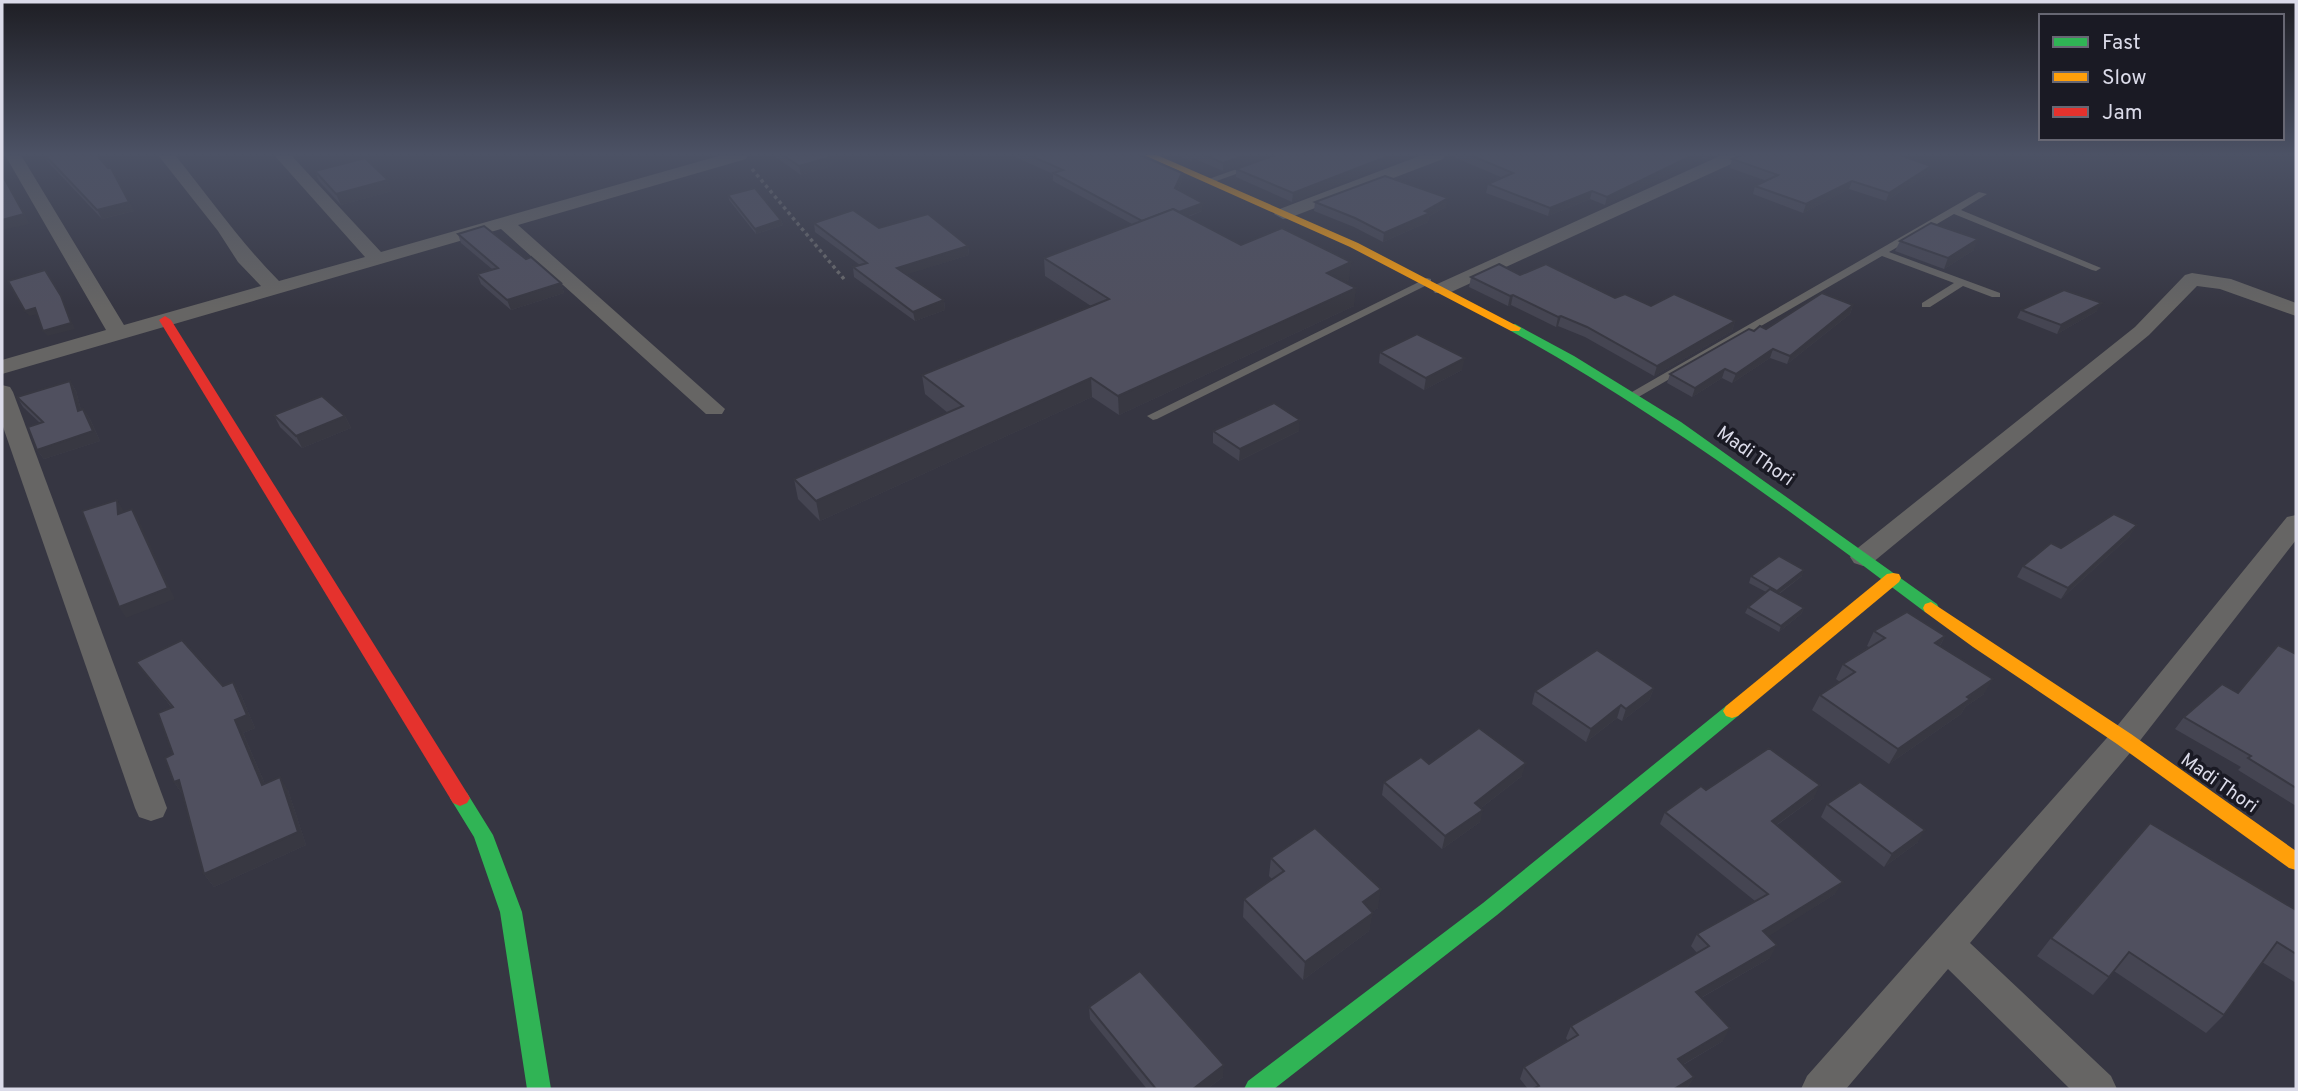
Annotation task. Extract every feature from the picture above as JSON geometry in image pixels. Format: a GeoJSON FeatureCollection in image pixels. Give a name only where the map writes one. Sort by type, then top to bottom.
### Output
{"type":"FeatureCollection","features":[{"type":"Feature","properties":{"kind":"street"},"geometry":{"type":"LineString","coordinates":[[43,206],[119,334]]}},
{"type":"Feature","properties":{"kind":"street"},"geometry":{"type":"LineString","coordinates":[[207,206],[245,258],[275,289]]}},
{"type":"Feature","properties":{"kind":"street"},"geometry":{"type":"LineString","coordinates":[[329,206],[377,259]]}},
{"type":"Feature","properties":{"kind":"street"},"geometry":{"type":"LineString","coordinates":[[5,359],[119,334],[558,206]]}},
{"type":"Feature","properties":{"kind":"street","name":"Madi Thori"},"geometry":{"type":"LineString","coordinates":[[1265,206],[1434,285],[1523,332],[1631,396],[1741,468],[1979,643],[2124,739],[2296,862]]}},
{"type":"Feature","properties":{"kind":"street"},"geometry":{"type":"LineString","coordinates":[[1283,214],[1304,206]]}},
{"type":"Feature","properties":{"kind":"street"},"geometry":{"type":"LineString","coordinates":[[1434,285],[1618,206]]}},
{"type":"Feature","properties":{"kind":"street"},"geometry":{"type":"LineString","coordinates":[[505,223],[714,409]]}},
{"type":"Feature","properties":{"kind":"street"},"geometry":{"type":"LineString","coordinates":[[1863,557],[2142,331],[2192,279],[2224,283],[2296,310]]}},
{"type":"Feature","properties":{"kind":"street"},"geometry":{"type":"LineString","coordinates":[[165,320],[483,835],[511,912],[539,1089]]}},
{"type":"Feature","properties":{"kind":"street"},"geometry":{"type":"LineString","coordinates":[[2,392],[151,808]]}},
{"type":"Feature","properties":{"kind":"street"},"geometry":{"type":"LineString","coordinates":[[1821,1089],[2124,739],[2296,523]]}},
{"type":"Feature","properties":{"kind":"street"},"geometry":{"type":"LineString","coordinates":[[1256,1089],[1490,909],[1893,578]]}},
{"type":"Feature","properties":{"kind":"street"},"geometry":{"type":"LineString","coordinates":[[1946,944],[2097,1089]]}},
{"type":"Feature","properties":{"kind":"lane"},"geometry":{"type":"LineString","coordinates":[[1631,396],[1961,206]]}},
{"type":"Feature","properties":{"kind":"lane"},"geometry":{"type":"LineString","coordinates":[[1954,210],[2096,268]]}},
{"type":"Feature","properties":{"kind":"lane"},"geometry":{"type":"LineString","coordinates":[[1880,252],[1996,295]]}},
{"type":"Feature","properties":{"kind":"lane"},"geometry":{"type":"LineString","coordinates":[[1927,305],[1963,282]]}},
{"type":"Feature","properties":{"kind":"lane"},"geometry":{"type":"LineString","coordinates":[[1153,416],[1434,285]]}},
{"type":"Feature","properties":{"kind":"path"},"geometry":{"type":"LineString","coordinates":[[783,206],[844,279]]}},
{"type":"Feature","properties":{"kind":"building"},"geometry":{"type":"Polygon","coordinates":[[[2,206],[20,206],[24,214],[2,220],[2,206]]]}},
{"type":"Feature","properties":{"kind":"building"},"geometry":{"type":"Polygon","coordinates":[[[93,206],[113,206],[97,210],[93,206]]]}},
{"type":"Feature","properties":{"kind":"building"},"geometry":{"type":"Polygon","coordinates":[[[737,206],[770,206],[781,220],[755,229],[737,206]]]}},
{"type":"Feature","properties":{"kind":"building"},"geometry":{"type":"Polygon","coordinates":[[[1114,206],[1195,206],[1179,212],[1173,209],[1142,221],[1114,206]]]}},
{"type":"Feature","properties":{"kind":"building"},"geometry":{"type":"Polygon","coordinates":[[[1325,206],[1434,206],[1425,211],[1430,213],[1384,233],[1325,206]]]}},
{"type":"Feature","properties":{"kind":"building"},"geometry":{"type":"Polygon","coordinates":[[[1173,209],[1241,245],[1282,228],[1351,262],[1327,273],[1356,288],[1118,396],[1091,378],[816,501],[794,479],[963,406],[922,375],[1109,299],[1044,258],[1173,209]]]}},
{"type":"Feature","properties":{"kind":"building"},"geometry":{"type":"Polygon","coordinates":[[[853,210],[879,228],[928,214],[968,246],[897,268],[944,300],[913,312],[853,267],[867,263],[814,223],[853,210]]]}},
{"type":"Feature","properties":{"kind":"building"},"geometry":{"type":"Polygon","coordinates":[[[1931,223],[1978,239],[1948,258],[1900,241],[1931,223]]]}},
{"type":"Feature","properties":{"kind":"building"},"geometry":{"type":"Polygon","coordinates":[[[484,226],[526,259],[531,257],[561,283],[507,300],[477,274],[498,268],[458,234],[484,226]]]}},
{"type":"Feature","properties":{"kind":"building"},"geometry":{"type":"Polygon","coordinates":[[[1499,264],[1520,275],[1546,264],[1615,298],[1625,294],[1651,306],[1674,294],[1735,321],[1657,366],[1587,327],[1558,317],[1471,277],[1499,264]]]}},
{"type":"Feature","properties":{"kind":"building"},"geometry":{"type":"Polygon","coordinates":[[[45,270],[61,296],[71,323],[43,331],[35,308],[25,311],[8,281],[45,270]]]}},
{"type":"Feature","properties":{"kind":"building"},"geometry":{"type":"Polygon","coordinates":[[[2064,290],[2102,303],[2061,325],[2021,310],[2064,290]]]}},
{"type":"Feature","properties":{"kind":"building"},"geometry":{"type":"Polygon","coordinates":[[[1822,293],[1853,305],[1790,356],[1773,349],[1736,374],[1725,369],[1695,388],[1670,374],[1749,329],[1754,331],[1760,326],[1766,329],[1822,293]]]}},
{"type":"Feature","properties":{"kind":"building"},"geometry":{"type":"Polygon","coordinates":[[[1417,334],[1465,358],[1426,378],[1380,352],[1417,334]]]}},
{"type":"Feature","properties":{"kind":"building"},"geometry":{"type":"Polygon","coordinates":[[[70,381],[78,411],[83,409],[93,431],[37,450],[28,427],[43,422],[17,397],[70,381]]]}},
{"type":"Feature","properties":{"kind":"building"},"geometry":{"type":"Polygon","coordinates":[[[322,396],[345,416],[296,436],[274,415],[322,396]]]}},
{"type":"Feature","properties":{"kind":"building"},"geometry":{"type":"Polygon","coordinates":[[[1274,403],[1300,420],[1240,449],[1213,431],[1274,403]]]}},
{"type":"Feature","properties":{"kind":"building"},"geometry":{"type":"Polygon","coordinates":[[[117,500],[118,514],[132,509],[168,588],[119,607],[82,511],[117,500]]]}},
{"type":"Feature","properties":{"kind":"building"},"geometry":{"type":"Polygon","coordinates":[[[2114,514],[2137,525],[2068,588],[2023,566],[2051,543],[2061,548],[2114,514]]]}},
{"type":"Feature","properties":{"kind":"building"},"geometry":{"type":"Polygon","coordinates":[[[1779,556],[1804,570],[1777,591],[1751,576],[1779,556]]]}},
{"type":"Feature","properties":{"kind":"building"},"geometry":{"type":"Polygon","coordinates":[[[1770,589],[1804,608],[1781,626],[1748,607],[1770,589]]]}},
{"type":"Feature","properties":{"kind":"building"},"geometry":{"type":"Polygon","coordinates":[[[1907,612],[1945,636],[1935,643],[1993,679],[1967,697],[1970,699],[1898,749],[1820,695],[1855,672],[1843,664],[1885,638],[1874,631],[1907,612]]]}},
{"type":"Feature","properties":{"kind":"building"},"geometry":{"type":"Polygon","coordinates":[[[182,640],[223,686],[233,682],[247,715],[235,720],[262,785],[280,777],[298,832],[204,874],[179,780],[174,782],[165,758],[173,754],[158,713],[173,707],[136,662],[182,640]]]}},
{"type":"Feature","properties":{"kind":"building"},"geometry":{"type":"Polygon","coordinates":[[[2278,645],[2296,654],[2296,788],[2248,758],[2251,756],[2184,717],[2222,684],[2238,693],[2278,645]]]}},
{"type":"Feature","properties":{"kind":"building"},"geometry":{"type":"Polygon","coordinates":[[[1597,650],[1654,688],[1626,709],[1621,705],[1591,729],[1535,691],[1597,650]]]}},
{"type":"Feature","properties":{"kind":"building"},"geometry":{"type":"Polygon","coordinates":[[[1479,728],[1526,763],[1475,803],[1483,810],[1445,836],[1384,782],[1421,757],[1429,764],[1479,728]]]}},
{"type":"Feature","properties":{"kind":"building"},"geometry":{"type":"Polygon","coordinates":[[[1769,748],[1820,785],[1772,821],[1843,882],[1763,931],[1777,945],[1696,992],[1730,1028],[1678,1059],[1694,1077],[1674,1089],[1533,1089],[1539,1086],[1524,1067],[1578,1035],[1571,1026],[1709,946],[1697,934],[1768,894],[1665,812],[1701,786],[1706,790],[1769,748]]]}},
{"type":"Feature","properties":{"kind":"building"},"geometry":{"type":"Polygon","coordinates":[[[1860,782],[1925,830],[1892,854],[1827,804],[1860,782]]]}},
{"type":"Feature","properties":{"kind":"building"},"geometry":{"type":"Polygon","coordinates":[[[2150,823],[2296,910],[2296,954],[2277,942],[2224,1015],[2129,952],[2109,977],[2051,938],[2150,823]]]}},
{"type":"Feature","properties":{"kind":"building"},"geometry":{"type":"Polygon","coordinates":[[[1315,828],[1381,889],[1363,902],[1373,913],[1305,962],[1244,899],[1284,871],[1271,858],[1315,828]]]}},
{"type":"Feature","properties":{"kind":"building"},"geometry":{"type":"Polygon","coordinates":[[[1140,971],[1224,1065],[1193,1089],[1156,1089],[1089,1007],[1140,971]]]}},
{"type":"Feature","properties":{"kind":"traffic: fast"},"geometry":{"type":"LineString","coordinates":[[1515,328],[1570,358],[1676,425],[1780,496],[1931,608]]}},
{"type":"Feature","properties":{"kind":"traffic: fast"},"geometry":{"type":"LineString","coordinates":[[1256,1089],[1490,909],[1732,711]]}},
{"type":"Feature","properties":{"kind":"traffic: fast"},"geometry":{"type":"LineString","coordinates":[[460,798],[483,835],[511,912],[539,1089]]}},
{"type":"Feature","properties":{"kind":"traffic: slow"},"geometry":{"type":"LineString","coordinates":[[1265,206],[1354,245],[1515,328]]}},
{"type":"Feature","properties":{"kind":"traffic: slow"},"geometry":{"type":"LineString","coordinates":[[1732,711],[1893,578]]}},
{"type":"Feature","properties":{"kind":"traffic: slow"},"geometry":{"type":"LineString","coordinates":[[1931,608],[2124,739],[2296,862]]}},
{"type":"Feature","properties":{"kind":"traffic: jam"},"geometry":{"type":"LineString","coordinates":[[165,320],[460,798]]}}]}
